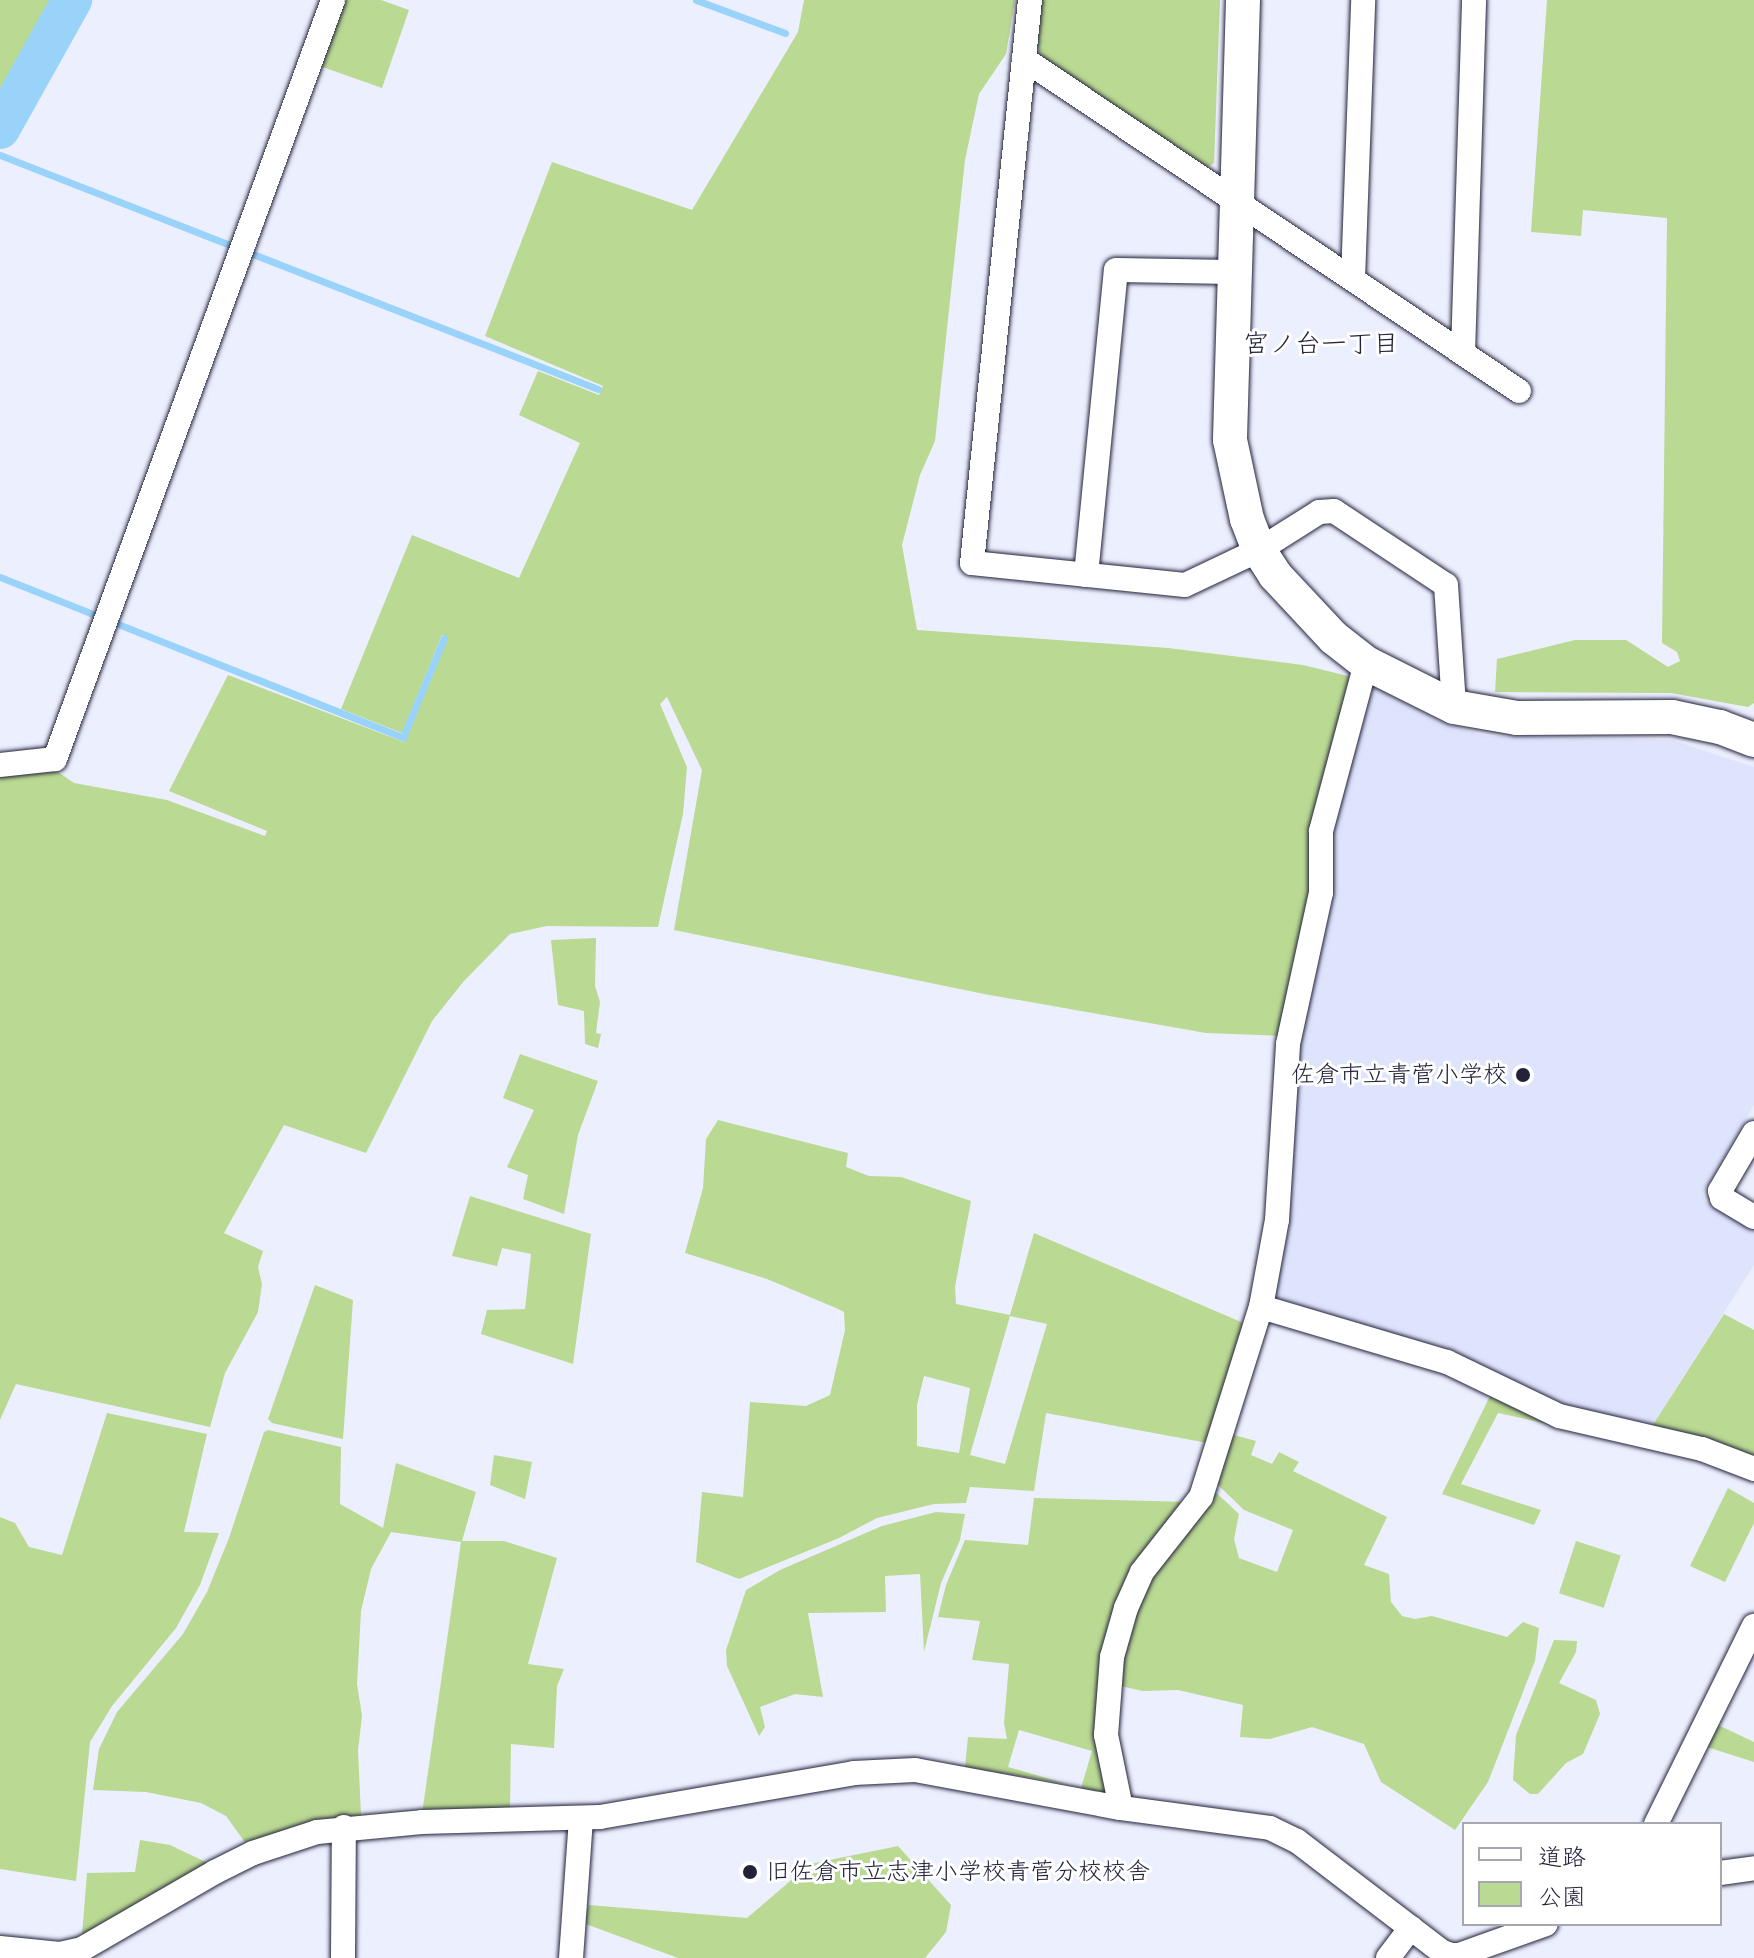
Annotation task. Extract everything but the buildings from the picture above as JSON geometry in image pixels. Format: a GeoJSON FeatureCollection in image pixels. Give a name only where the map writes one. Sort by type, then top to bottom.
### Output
{"type":"FeatureCollection","features":[{"type":"Feature","properties":{"kind":"street"},"geometry":{"type":"LineString","coordinates":[[0,765],[55,759],[333,0]]}},
{"type":"Feature","properties":{"kind":"street"},"geometry":{"type":"LineString","coordinates":[[1030,0],[972,563],[1185,585],[1259,550],[1319,512],[1334,511],[1446,585],[1454,707]]}},
{"type":"Feature","properties":{"kind":"street"},"geometry":{"type":"LineString","coordinates":[[1243,0],[1234,272],[1232,460],[1259,550],[1300,604],[1366,663],[1454,707],[1517,718],[1672,717],[1720,727],[1754,740]]}},
{"type":"Feature","properties":{"kind":"street"},"geometry":{"type":"LineString","coordinates":[[1353,279],[1363,0]]}},
{"type":"Feature","properties":{"kind":"street"},"geometry":{"type":"LineString","coordinates":[[1463,353],[1474,0]]}},
{"type":"Feature","properties":{"kind":"street"},"geometry":{"type":"LineString","coordinates":[[1024,59],[1519,391]]}},
{"type":"Feature","properties":{"kind":"street"},"geometry":{"type":"LineString","coordinates":[[1086,575],[1116,270],[1234,272]]}},
{"type":"Feature","properties":{"kind":"street"},"geometry":{"type":"LineString","coordinates":[[1121,1808],[1106,1735],[1116,1637],[1142,1572],[1201,1497],[1261,1307],[1277,1220],[1288,1044],[1321,893],[1321,831],[1366,663]]}},
{"type":"Feature","properties":{"kind":"street"},"geometry":{"type":"LineString","coordinates":[[1754,1133],[1720,1191],[1722,1198],[1754,1217]]}},
{"type":"Feature","properties":{"kind":"street"},"geometry":{"type":"LineString","coordinates":[[1261,1307],[1447,1362],[1559,1416],[1702,1449],[1754,1469]]}},
{"type":"Feature","properties":{"kind":"street"},"geometry":{"type":"LineString","coordinates":[[1657,1822],[1754,1626]]}},
{"type":"Feature","properties":{"kind":"street"},"geometry":{"type":"LineString","coordinates":[[0,1948],[60,1954],[82,1949],[253,1853],[291,1838],[344,1827],[540,1816],[581,1819],[839,1775],[915,1770],[1121,1808],[1280,1831],[1442,1952],[1459,1955],[1540,1926]]}},
{"type":"Feature","properties":{"kind":"street"},"geometry":{"type":"LineString","coordinates":[[571,1958],[581,1819]]}},
{"type":"Feature","properties":{"kind":"street"},"geometry":{"type":"LineString","coordinates":[[343,1958],[344,1827]]}},
{"type":"Feature","properties":{"kind":"street"},"geometry":{"type":"LineString","coordinates":[[1722,1873],[1754,1868]]}},
{"type":"Feature","properties":{"kind":"street"},"geometry":{"type":"LineString","coordinates":[[1388,1958],[1411,1928]]}},
{"type":"Feature","properties":{"kind":"shaded area","name":"佐倉市立青菅小学校"},"geometry":{"type":"Polygon","coordinates":[[[1375,687],[1444,724],[1486,736],[1672,740],[1754,767],[1754,1105],[1703,1193],[1705,1201],[1754,1230],[1754,1265],[1649,1431],[1560,1409],[1272,1305],[1294,1046],[1329,833],[1365,691],[1375,687]]]}},
{"type":"Feature","properties":{"kind":"green space"},"geometry":{"type":"Polygon","coordinates":[[[0,0],[64,0],[0,115],[0,0]]]}},
{"type":"Feature","properties":{"kind":"green space"},"geometry":{"type":"Polygon","coordinates":[[[339,0],[381,0],[409,10],[382,88],[317,65],[339,0]]]}},
{"type":"Feature","properties":{"kind":"green space"},"geometry":{"type":"Polygon","coordinates":[[[804,0],[1015,0],[1006,54],[979,94],[965,160],[935,441],[920,475],[902,545],[917,630],[1168,648],[1303,665],[1352,677],[1314,892],[1282,1036],[1206,1033],[984,994],[674,930],[702,770],[667,697],[660,704],[687,767],[683,814],[658,927],[547,926],[510,934],[464,981],[432,1021],[366,1153],[284,1125],[224,1233],[263,1251],[258,1267],[262,1284],[258,1312],[225,1373],[210,1427],[16,1384],[0,1420],[0,769],[48,765],[74,783],[167,800],[265,836],[267,831],[169,791],[228,675],[404,742],[446,636],[442,635],[402,733],[341,709],[412,535],[519,578],[580,443],[519,415],[538,371],[599,395],[603,386],[485,336],[552,162],[692,210],[798,32],[804,0]]]}},
{"type":"Feature","properties":{"kind":"green space"},"geometry":{"type":"Polygon","coordinates":[[[1040,0],[1220,0],[1214,163],[1206,168],[1043,60],[1037,45],[1040,0]]]}},
{"type":"Feature","properties":{"kind":"green space"},"geometry":{"type":"Polygon","coordinates":[[[1547,0],[1754,0],[1754,703],[1748,707],[1671,693],[1495,692],[1497,659],[1575,640],[1626,640],[1668,667],[1680,661],[1677,652],[1662,643],[1667,218],[1583,210],[1581,236],[1531,232],[1547,0]]]}},
{"type":"Feature","properties":{"kind":"green space"},"geometry":{"type":"Polygon","coordinates":[[[596,938],[595,986],[600,1002],[596,1033],[601,1034],[598,1048],[585,1044],[584,1011],[558,1005],[551,940],[596,938]]]}},
{"type":"Feature","properties":{"kind":"green space"},"geometry":{"type":"Polygon","coordinates":[[[520,1054],[598,1081],[578,1135],[564,1214],[523,1199],[528,1175],[507,1167],[534,1110],[503,1098],[520,1054]]]}},
{"type":"Feature","properties":{"kind":"green space"},"geometry":{"type":"Polygon","coordinates":[[[718,1120],[848,1153],[846,1167],[869,1176],[901,1177],[971,1201],[955,1287],[956,1304],[1010,1315],[1034,1233],[1248,1325],[1213,1444],[1046,1413],[1034,1491],[970,1487],[966,1503],[934,1504],[877,1518],[839,1538],[739,1579],[696,1562],[702,1492],[743,1497],[750,1402],[806,1406],[830,1395],[845,1330],[844,1312],[836,1308],[767,1279],[685,1253],[703,1188],[706,1139],[718,1120]],[[1010,1316],[970,1455],[1005,1464],[1047,1324],[1010,1316]],[[924,1376],[917,1405],[917,1446],[959,1453],[970,1388],[924,1376]]]}},
{"type":"Feature","properties":{"kind":"green space"},"geometry":{"type":"Polygon","coordinates":[[[470,1196],[591,1234],[573,1364],[481,1334],[487,1310],[525,1309],[531,1254],[502,1248],[497,1266],[452,1256],[470,1196]]]}},
{"type":"Feature","properties":{"kind":"green space"},"geometry":{"type":"Polygon","coordinates":[[[315,1285],[353,1300],[343,1439],[272,1423],[268,1419],[315,1285]]]}},
{"type":"Feature","properties":{"kind":"green space"},"geometry":{"type":"Polygon","coordinates":[[[1724,1314],[1754,1330],[1754,1463],[1649,1431],[1724,1314]]]}},
{"type":"Feature","properties":{"kind":"green space"},"geometry":{"type":"Polygon","coordinates":[[[1490,1396],[1553,1425],[1498,1413],[1461,1484],[1541,1510],[1534,1525],[1442,1494],[1490,1396]]]}},
{"type":"Feature","properties":{"kind":"green space"},"geometry":{"type":"Polygon","coordinates":[[[107,1413],[207,1434],[184,1532],[219,1533],[200,1585],[176,1628],[112,1706],[90,1742],[76,1881],[0,1869],[0,1517],[15,1523],[29,1547],[62,1555],[107,1413]]]}},
{"type":"Feature","properties":{"kind":"green space"},"geometry":{"type":"Polygon","coordinates":[[[268,1430],[341,1447],[340,1504],[383,1528],[396,1463],[476,1492],[462,1541],[504,1541],[557,1558],[528,1664],[564,1669],[557,1686],[554,1748],[511,1744],[510,1809],[422,1814],[461,1542],[391,1532],[371,1569],[361,1611],[357,1684],[362,1716],[358,1750],[361,1815],[308,1823],[247,1845],[226,1816],[201,1803],[146,1792],[93,1790],[99,1749],[117,1712],[183,1634],[207,1592],[229,1538],[264,1432],[268,1430]]]}},
{"type":"Feature","properties":{"kind":"green space"},"geometry":{"type":"Polygon","coordinates":[[[1230,1434],[1256,1441],[1251,1455],[1272,1464],[1279,1452],[1299,1462],[1293,1471],[1387,1517],[1364,1565],[1389,1574],[1391,1602],[1402,1616],[1415,1619],[1432,1616],[1507,1637],[1523,1622],[1539,1628],[1535,1661],[1488,1782],[1455,1830],[1381,1782],[1364,1744],[1312,1727],[1270,1739],[1240,1737],[1243,1705],[1178,1690],[1143,1691],[1116,1685],[1128,1612],[1210,1487],[1239,1514],[1234,1539],[1239,1558],[1277,1572],[1293,1530],[1244,1510],[1214,1481],[1230,1434]]]}},
{"type":"Feature","properties":{"kind":"green space"},"geometry":{"type":"Polygon","coordinates":[[[494,1455],[532,1462],[525,1499],[490,1485],[494,1455]]]}},
{"type":"Feature","properties":{"kind":"green space"},"geometry":{"type":"Polygon","coordinates":[[[1728,1488],[1754,1503],[1754,1523],[1725,1582],[1690,1566],[1728,1488]]]}},
{"type":"Feature","properties":{"kind":"green space"},"geometry":{"type":"Polygon","coordinates":[[[1034,1498],[1191,1502],[1128,1589],[1109,1797],[1081,1788],[1092,1751],[1019,1730],[1008,1767],[1068,1784],[965,1767],[968,1737],[1007,1739],[1004,1723],[1009,1664],[972,1660],[980,1621],[938,1617],[946,1585],[965,1540],[1028,1545],[1034,1498]]]}},
{"type":"Feature","properties":{"kind":"green space"},"geometry":{"type":"Polygon","coordinates":[[[936,1512],[965,1514],[960,1540],[941,1583],[924,1652],[920,1574],[885,1576],[886,1612],[808,1613],[823,1697],[795,1694],[760,1707],[765,1727],[759,1736],[727,1666],[726,1650],[746,1590],[780,1570],[882,1526],[936,1512]]]}},
{"type":"Feature","properties":{"kind":"green space"},"geometry":{"type":"Polygon","coordinates":[[[1576,1541],[1621,1556],[1604,1608],[1559,1593],[1576,1541]]]}},
{"type":"Feature","properties":{"kind":"green space"},"geometry":{"type":"Polygon","coordinates":[[[1554,1640],[1577,1641],[1576,1652],[1559,1683],[1596,1700],[1600,1714],[1583,1754],[1566,1763],[1538,1794],[1530,1794],[1513,1780],[1516,1735],[1554,1640]]]}},
{"type":"Feature","properties":{"kind":"green space"},"geometry":{"type":"Polygon","coordinates":[[[1716,1724],[1754,1742],[1754,1762],[1704,1746],[1716,1724]]]}},
{"type":"Feature","properties":{"kind":"green space"},"geometry":{"type":"Polygon","coordinates":[[[140,1840],[170,1845],[210,1864],[82,1935],[87,1873],[135,1872],[140,1840]]]}},
{"type":"Feature","properties":{"kind":"green space"},"geometry":{"type":"Polygon","coordinates":[[[898,1846],[951,1905],[946,1932],[925,1958],[678,1958],[583,1923],[589,1905],[747,1918],[810,1864],[898,1846]]]}},
{"type":"Feature","properties":{"kind":"waterway"},"geometry":{"type":"LineString","coordinates":[[0,129],[72,0]]}},
{"type":"Feature","properties":{"kind":"waterway"},"geometry":{"type":"LineString","coordinates":[[696,0],[785,33]]}},
{"type":"Feature","properties":{"kind":"waterway"},"geometry":{"type":"LineString","coordinates":[[0,155],[598,389]]}},
{"type":"Feature","properties":{"kind":"waterway"},"geometry":{"type":"LineString","coordinates":[[0,577],[403,737],[444,638]]}},
{"type":"Feature","properties":{"kind":"place","name":"佐倉市立青菅小学校"},"geometry":{"type":"Point","coordinates":[1523,1075]}},
{"type":"Feature","properties":{"kind":"place","name":"旧佐倉市立志津小学校青菅分校校舎"},"geometry":{"type":"Point","coordinates":[750,1872]}},
{"type":"Feature","properties":{"kind":"district","name":"宮ノ台一丁目"},"geometry":{"type":"Point","coordinates":[1321,345]}}]}
